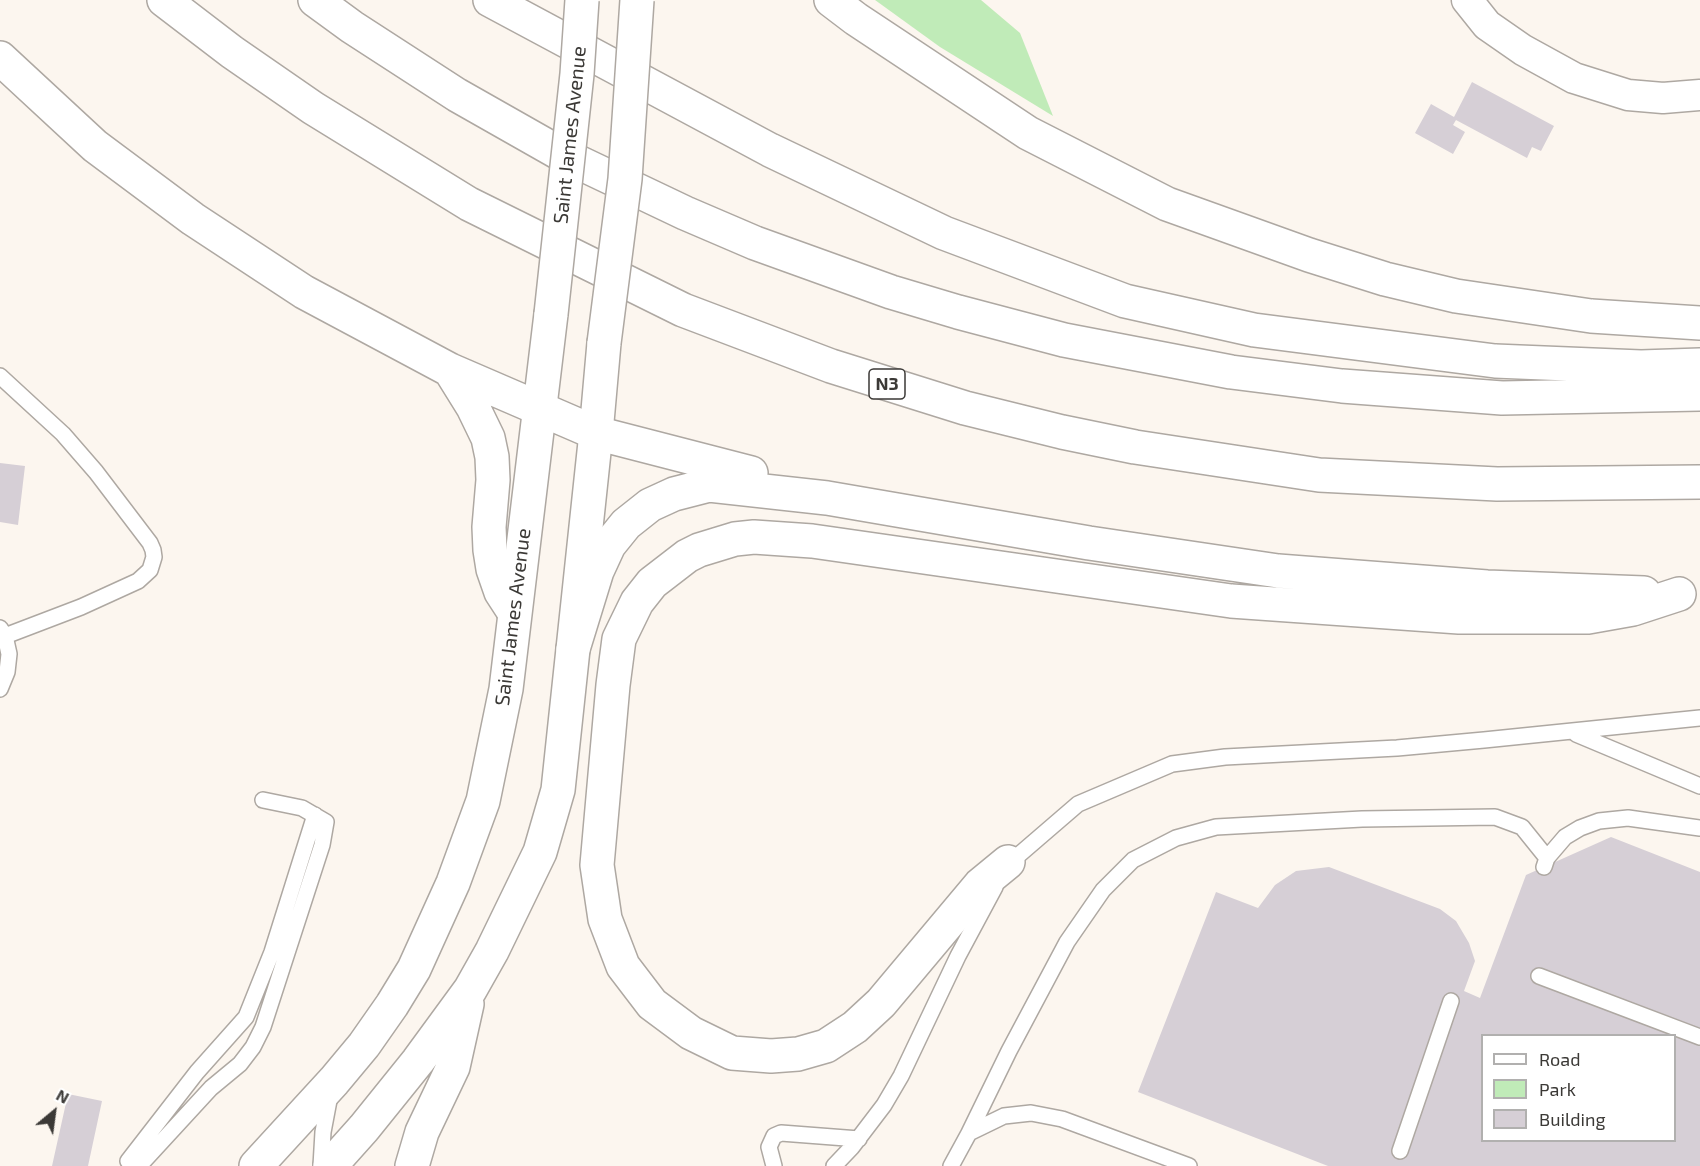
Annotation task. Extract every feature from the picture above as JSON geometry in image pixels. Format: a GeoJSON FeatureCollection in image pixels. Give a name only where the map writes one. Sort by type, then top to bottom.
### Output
{"type":"FeatureCollection","features":[{"type":"Feature","properties":{"kind":"main road","name":"N3"},"geometry":{"type":"LineString","coordinates":[[164,0],[232,52],[313,108],[469,204],[683,310],[831,366],[954,405],[1062,432],[1135,447],[1319,475],[1497,484],[1700,482]]}},
{"type":"Feature","properties":{"kind":"main road"},"geometry":{"type":"LineString","coordinates":[[315,0],[352,27],[457,95],[561,154],[685,213],[755,243],[891,292],[958,312],[1064,340],[1232,372],[1342,386],[1502,398],[1700,394]]}},
{"type":"Feature","properties":{"kind":"main road"},"geometry":{"type":"LineString","coordinates":[[490,0],[771,150],[944,233],[1125,302],[1254,330],[1495,361],[1641,367],[1700,365]]}},
{"type":"Feature","properties":{"kind":"main road","name":"Saint James Avenue"},"geometry":{"type":"LineString","coordinates":[[256,1166],[364,1045],[414,969],[453,883],[483,801],[506,689],[551,314],[577,74],[582,0]]}},
{"type":"Feature","properties":{"kind":"main road"},"geometry":{"type":"LineString","coordinates":[[330,1166],[418,1061],[470,990],[492,951],[540,852],[558,790],[596,434],[603,343],[625,179],[637,0]]}},
{"type":"Feature","properties":{"kind":"main road"},"geometry":{"type":"LineString","coordinates":[[831,0],[1028,133],[1167,204],[1309,255],[1385,279],[1456,296],[1591,316],[1700,323]]}},
{"type":"Feature","properties":{"kind":"main road"},"geometry":{"type":"LineString","coordinates":[[0,58],[95,146],[193,219],[304,292],[450,370],[596,434],[751,473],[826,498]]}},
{"type":"Feature","properties":{"kind":"main road"},"geometry":{"type":"LineString","coordinates":[[450,370],[473,407],[488,438],[493,480],[489,527],[490,550],[501,592],[514,612]]}},
{"type":"Feature","properties":{"kind":"main road"},"geometry":{"type":"LineString","coordinates":[[573,649],[597,571],[609,545],[626,524],[650,505],[674,494],[709,485],[826,498],[1078,541],[1278,571],[1487,587],[1690,593]]}},
{"type":"Feature","properties":{"kind":"main road"},"geometry":{"type":"LineString","coordinates":[[1008,862],[980,885],[881,1003],[855,1027],[826,1046],[798,1054],[771,1056],[732,1053],[691,1033],[652,1004],[623,966],[604,919],[597,865],[619,639],[647,588],[670,568],[699,550],[735,539],[754,537],[812,541],[1231,601],[1459,617],[1588,616],[1633,609],[1690,593]]}},
{"type":"Feature","properties":{"kind":"main road"},"geometry":{"type":"LineString","coordinates":[[412,1166],[422,1132],[453,1067],[470,990]]}},
{"type":"Feature","properties":{"kind":"street"},"geometry":{"type":"LineString","coordinates":[[1467,0],[1487,25],[1523,50],[1574,78],[1628,95],[1663,98],[1700,95]]}},
{"type":"Feature","properties":{"kind":"lane"},"geometry":{"type":"LineString","coordinates":[[0,376],[63,434],[96,472],[150,543],[154,557],[150,570],[138,581],[81,607],[2,632],[9,654],[8,672],[0,689]]}},
{"type":"Feature","properties":{"kind":"lane"},"geometry":{"type":"LineString","coordinates":[[834,1166],[859,1139],[884,1105],[901,1076],[958,956],[1008,862],[1078,804],[1173,764],[1225,756],[1396,748],[1700,718]]}},
{"type":"Feature","properties":{"kind":"lane"},"geometry":{"type":"LineString","coordinates":[[1574,732],[1700,786]]}},
{"type":"Feature","properties":{"kind":"lane"},"geometry":{"type":"LineString","coordinates":[[263,800],[302,808],[315,814],[326,822],[322,845],[263,1027],[253,1047],[240,1064],[211,1088],[134,1162],[197,1072],[246,1017],[272,952],[315,814]]}},
{"type":"Feature","properties":{"kind":"lane"},"geometry":{"type":"LineString","coordinates":[[951,1166],[1009,1050],[1068,942],[1102,890],[1133,860],[1176,838],[1216,828],[1239,826],[1362,819],[1495,817],[1522,827],[1545,863],[1565,837],[1599,821],[1628,818],[1700,828]]}},
{"type":"Feature","properties":{"kind":"lane"},"geometry":{"type":"LineString","coordinates":[[1539,976],[1700,1037]]}},
{"type":"Feature","properties":{"kind":"lane"},"geometry":{"type":"LineString","coordinates":[[1400,1151],[1451,1001]]}},
{"type":"Feature","properties":{"kind":"lane"},"geometry":{"type":"LineString","coordinates":[[321,1166],[323,1132],[334,1081]]}},
{"type":"Feature","properties":{"kind":"lane"},"geometry":{"type":"LineString","coordinates":[[969,1133],[1004,1116],[1031,1113],[1062,1119],[1150,1159],[1189,1166]]}},
{"type":"Feature","properties":{"kind":"lane"},"geometry":{"type":"LineString","coordinates":[[774,1166],[769,1148],[774,1136],[781,1133],[859,1139]]}},
{"type":"Feature","properties":{"kind":"green space"},"geometry":{"type":"Polygon","coordinates":[[[875,0],[981,0],[1020,33],[1053,116],[940,47],[875,0]]]}},
{"type":"Feature","properties":{"kind":"building"},"geometry":{"type":"Polygon","coordinates":[[[1472,82],[1554,126],[1541,151],[1532,147],[1527,158],[1456,120],[1453,125],[1465,132],[1453,154],[1415,133],[1431,104],[1454,117],[1472,82]]]}},
{"type":"Feature","properties":{"kind":"building"},"geometry":{"type":"Polygon","coordinates":[[[0,463],[25,466],[18,525],[0,522],[0,463]]]}},
{"type":"Feature","properties":{"kind":"building"},"geometry":{"type":"Polygon","coordinates":[[[1611,837],[1700,872],[1700,1166],[1328,1166],[1138,1092],[1216,892],[1258,908],[1275,885],[1296,871],[1329,867],[1440,909],[1456,921],[1469,943],[1475,961],[1464,991],[1480,998],[1526,875],[1611,837]]]}},
{"type":"Feature","properties":{"kind":"building"},"geometry":{"type":"Polygon","coordinates":[[[68,1094],[102,1101],[88,1166],[52,1166],[68,1094]]]}}]}
